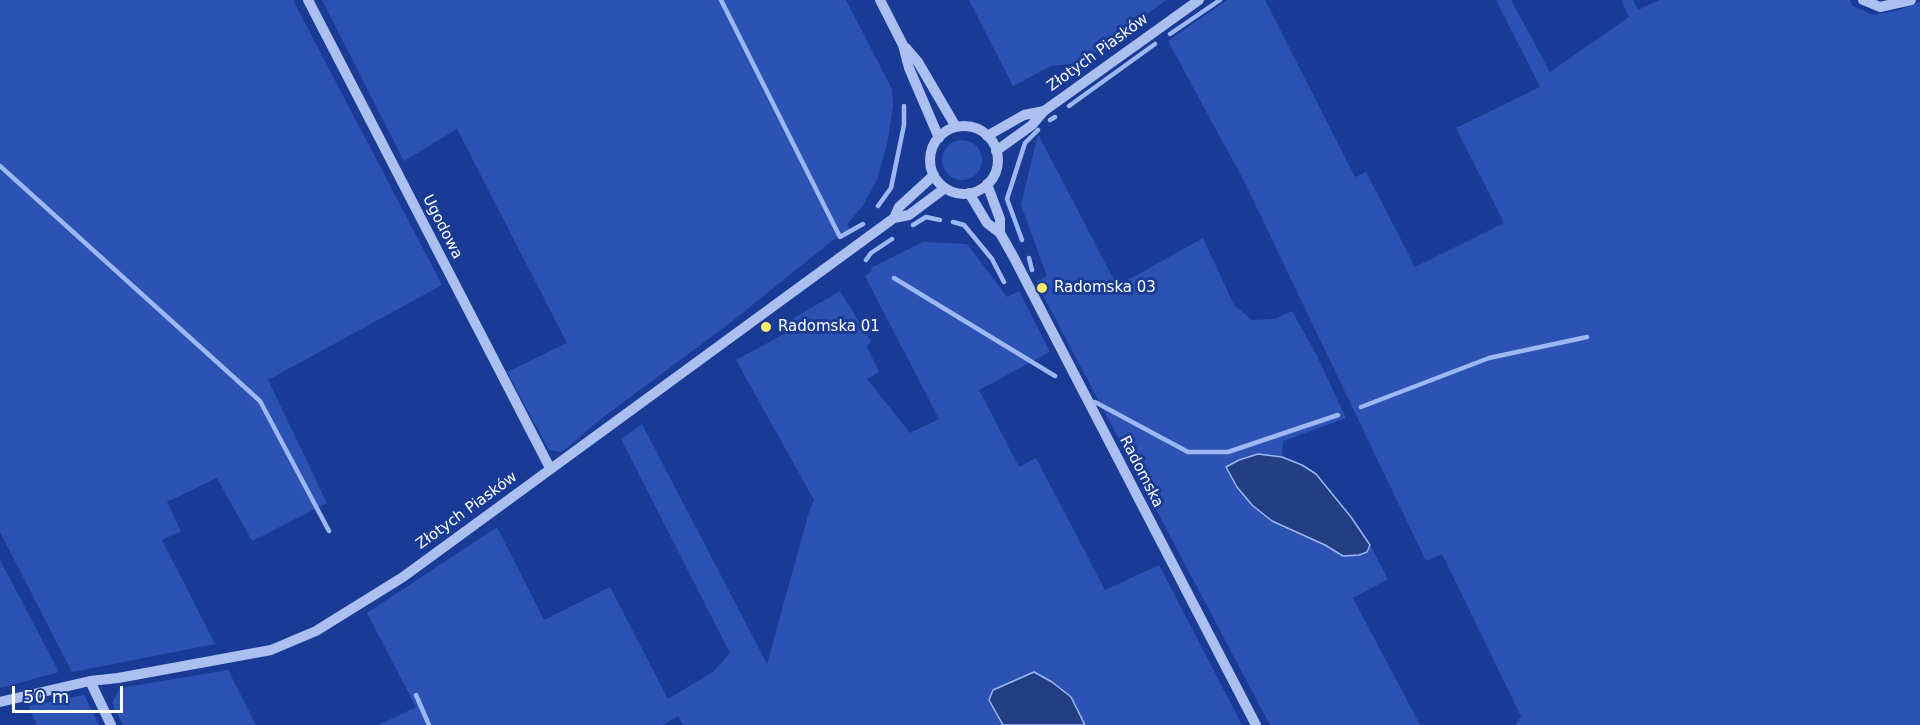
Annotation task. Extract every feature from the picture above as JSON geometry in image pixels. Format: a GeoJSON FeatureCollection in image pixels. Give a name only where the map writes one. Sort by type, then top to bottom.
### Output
{"type":"FeatureCollection","features":[{"type":"Feature","properties":{"kind":"street","name":"Ugodowa"},"geometry":{"type":"LineString","coordinates":[[308,0],[550,468]]}},
{"type":"Feature","properties":{"kind":"street"},"geometry":{"type":"LineString","coordinates":[[880,0],[903,45],[909,68],[939,138]]}},
{"type":"Feature","properties":{"kind":"street","name":"Złotych Piasków"},"geometry":{"type":"LineString","coordinates":[[996,151],[1032,125],[1044,111],[1199,0]]}},
{"type":"Feature","properties":{"kind":"street"},"geometry":{"type":"LineString","coordinates":[[1863,0],[1880,7],[1911,0]]}},
{"type":"Feature","properties":{"kind":"street"},"geometry":{"type":"LineString","coordinates":[[903,45],[918,62],[956,127]]}},
{"type":"Feature","properties":{"kind":"street","name":"Złotych Piasków"},"geometry":{"type":"LineString","coordinates":[[987,136],[1024,115],[1044,111]]}},
{"type":"Feature","properties":{"kind":"street"},"geometry":{"type":"LineString","coordinates":[[956,127],[972,127],[987,136],[996,151],[996,169],[987,184],[969,193],[954,192],[945,188],[934,175],[930,158],[939,138],[948,130],[956,127]]}},
{"type":"Feature","properties":{"kind":"street","name":"Złotych Piasków"},"geometry":{"type":"LineString","coordinates":[[894,218],[898,207],[934,175]]}},
{"type":"Feature","properties":{"kind":"street","name":"Radomska"},"geometry":{"type":"LineString","coordinates":[[987,184],[1000,219],[1000,233]]}},
{"type":"Feature","properties":{"kind":"street","name":"Złotych Piasków"},"geometry":{"type":"LineString","coordinates":[[0,702],[90,681],[271,650],[316,631],[403,577],[894,218],[909,215],[945,188]]}},
{"type":"Feature","properties":{"kind":"street","name":"Radomska"},"geometry":{"type":"LineString","coordinates":[[969,193],[987,223],[1000,233],[1256,725]]}},
{"type":"Feature","properties":{"kind":"street"},"geometry":{"type":"LineString","coordinates":[[90,681],[111,725]]}},
{"type":"Feature","properties":{"kind":"shaded area"},"geometry":{"type":"Polygon","coordinates":[[[0,0],[293,0],[442,285],[268,380],[327,503],[252,541],[217,478],[167,502],[181,531],[162,540],[215,644],[72,672],[0,532],[0,0]]]}},
{"type":"Feature","properties":{"kind":"shaded area"},"geometry":{"type":"Polygon","coordinates":[[[322,0],[846,0],[892,89],[893,106],[888,140],[877,180],[862,207],[847,224],[850,230],[833,240],[730,323],[602,418],[567,448],[560,452],[549,450],[507,372],[567,343],[457,129],[404,161],[322,0]]]}},
{"type":"Feature","properties":{"kind":"shaded area"},"geometry":{"type":"Polygon","coordinates":[[[969,0],[1166,0],[1082,63],[1051,66],[1013,86],[969,0]]]}},
{"type":"Feature","properties":{"kind":"shaded area"},"geometry":{"type":"Polygon","coordinates":[[[1227,0],[1265,0],[1355,177],[1366,172],[1415,267],[1504,223],[1456,128],[1540,87],[1496,0],[1511,0],[1550,72],[1629,17],[1621,0],[1633,0],[1638,10],[1659,0],[1850,0],[1853,6],[1873,15],[1898,10],[1920,2],[1920,725],[1516,725],[1521,716],[1442,554],[1426,561],[1244,181],[1168,41],[1227,0]]]}},
{"type":"Feature","properties":{"kind":"shaded area"},"geometry":{"type":"Polygon","coordinates":[[[1038,134],[1117,286],[1203,238],[1234,305],[1252,320],[1275,319],[1292,311],[1316,354],[1346,418],[1283,441],[1282,457],[1258,454],[1239,460],[1226,468],[1237,487],[1252,505],[1272,521],[1325,545],[1343,556],[1367,552],[1370,545],[1388,579],[1353,598],[1420,725],[1270,725],[1036,282],[1047,276],[1021,205],[1038,134]]]}},
{"type":"Feature","properties":{"kind":"shaded area"},"geometry":{"type":"Polygon","coordinates":[[[962,140],[970,141],[976,146],[981,152],[981,168],[976,174],[970,179],[962,180],[954,179],[948,174],[943,168],[942,160],[943,152],[948,146],[954,141],[962,140]]]}},
{"type":"Feature","properties":{"kind":"shaded area"},"geometry":{"type":"Polygon","coordinates":[[[923,242],[967,244],[1007,297],[1019,291],[1050,352],[979,390],[1019,467],[1036,458],[1105,590],[1159,565],[1242,725],[1085,725],[1071,697],[1000,721],[1003,725],[683,725],[678,716],[663,725],[379,725],[416,707],[367,613],[497,527],[544,620],[610,587],[668,699],[714,671],[730,653],[621,439],[642,424],[767,664],[814,500],[736,360],[788,332],[784,324],[840,291],[871,341],[867,347],[879,372],[867,379],[910,433],[939,419],[865,276],[872,271],[871,268],[923,242]]]}},
{"type":"Feature","properties":{"kind":"shaded area"},"geometry":{"type":"Polygon","coordinates":[[[1258,454],[1282,457],[1316,474],[1351,517],[1370,545],[1367,552],[1343,556],[1325,545],[1272,521],[1252,505],[1237,487],[1226,467],[1258,454]]]}},
{"type":"Feature","properties":{"kind":"shaded area"},"geometry":{"type":"Polygon","coordinates":[[[0,560],[59,672],[0,688],[0,560]]]}},
{"type":"Feature","properties":{"kind":"shaded area"},"geometry":{"type":"Polygon","coordinates":[[[228,670],[256,725],[123,725],[112,703],[120,688],[228,670]]]}},
{"type":"Feature","properties":{"kind":"shaded area"},"geometry":{"type":"Polygon","coordinates":[[[1034,672],[1071,697],[1085,725],[1003,725],[989,700],[993,690],[1034,672]]]}},
{"type":"Feature","properties":{"kind":"shaded area"},"geometry":{"type":"Polygon","coordinates":[[[84,695],[99,725],[37,725],[28,706],[84,695]]]}},
{"type":"Feature","properties":{"kind":"waterway"},"geometry":{"type":"LineString","coordinates":[[721,0],[840,237],[863,224]]}},
{"type":"Feature","properties":{"kind":"waterway"},"geometry":{"type":"LineString","coordinates":[[1170,34],[1220,0]]}},
{"type":"Feature","properties":{"kind":"waterway"},"geometry":{"type":"LineString","coordinates":[[1069,106],[1155,44]]}},
{"type":"Feature","properties":{"kind":"waterway"},"geometry":{"type":"LineString","coordinates":[[878,206],[891,188],[904,125],[904,106]]}},
{"type":"Feature","properties":{"kind":"waterway"},"geometry":{"type":"LineString","coordinates":[[1050,120],[1055,117]]}},
{"type":"Feature","properties":{"kind":"waterway"},"geometry":{"type":"LineString","coordinates":[[1022,240],[1007,199],[1025,143],[1038,130]]}},
{"type":"Feature","properties":{"kind":"waterway"},"geometry":{"type":"LineString","coordinates":[[0,166],[260,401],[329,531]]}},
{"type":"Feature","properties":{"kind":"waterway"},"geometry":{"type":"LineString","coordinates":[[913,225],[926,217],[940,220]]}},
{"type":"Feature","properties":{"kind":"waterway"},"geometry":{"type":"LineString","coordinates":[[953,222],[964,225],[992,259],[1004,282]]}},
{"type":"Feature","properties":{"kind":"waterway"},"geometry":{"type":"LineString","coordinates":[[866,260],[871,253],[892,239]]}},
{"type":"Feature","properties":{"kind":"waterway"},"geometry":{"type":"LineString","coordinates":[[1029,258],[1032,270]]}},
{"type":"Feature","properties":{"kind":"waterway"},"geometry":{"type":"LineString","coordinates":[[894,278],[1055,376]]}},
{"type":"Feature","properties":{"kind":"waterway"},"geometry":{"type":"LineString","coordinates":[[1361,407],[1489,358],[1587,337]]}},
{"type":"Feature","properties":{"kind":"waterway"},"geometry":{"type":"LineString","coordinates":[[1095,402],[1188,452],[1228,452],[1338,415]]}},
{"type":"Feature","properties":{"kind":"waterway"},"geometry":{"type":"LineString","coordinates":[[416,695],[429,725]]}},
{"type":"Feature","properties":{"kind":"place","name":"Radomska 03"},"geometry":{"type":"Point","coordinates":[1042,288]}},
{"type":"Feature","properties":{"kind":"place","name":"Radomska 01"},"geometry":{"type":"Point","coordinates":[766,327]}}]}
